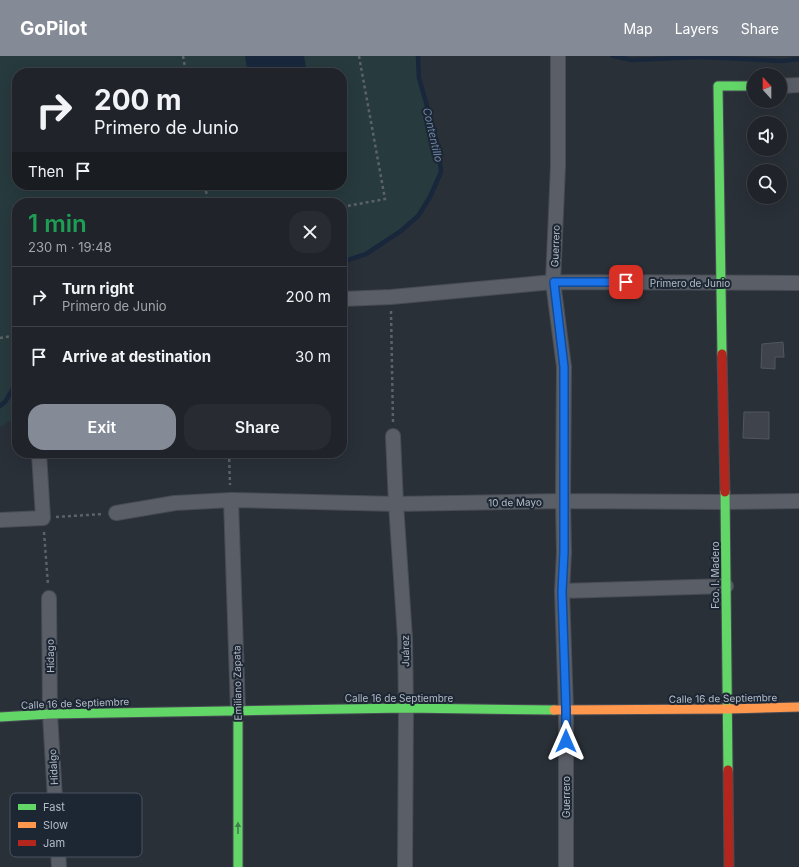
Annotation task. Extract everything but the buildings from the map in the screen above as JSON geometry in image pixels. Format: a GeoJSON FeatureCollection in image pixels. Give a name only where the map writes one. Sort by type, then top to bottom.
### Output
{"type":"FeatureCollection","features":[{"type":"Feature","properties":{"kind":"street","name":"Guerrero"},"geometry":{"type":"LineString","coordinates":[[558,56],[558,166],[554,282],[564,367],[564,552],[562,592],[566,710],[566,867]]}},
{"type":"Feature","properties":{"kind":"street"},"geometry":{"type":"LineString","coordinates":[[787,86],[799,85]]}},
{"type":"Feature","properties":{"kind":"street","name":"Fco. I. Madero"},"geometry":{"type":"LineString","coordinates":[[729,867],[726,532],[724,502],[718,86],[747,86]]}},
{"type":"Feature","properties":{"kind":"street","name":"Primero de Junio"},"geometry":{"type":"LineString","coordinates":[[347,299],[391,298],[554,282],[799,283]]}},
{"type":"Feature","properties":{"kind":"street","name":"Juárez"},"geometry":{"type":"LineString","coordinates":[[393,436],[405,638],[405,867]]}},
{"type":"Feature","properties":{"kind":"street"},"geometry":{"type":"LineString","coordinates":[[0,520],[43,518],[39,458]]}},
{"type":"Feature","properties":{"kind":"street","name":"10 de Mayo"},"geometry":{"type":"LineString","coordinates":[[116,512],[175,503],[231,500],[396,504],[564,501],[799,501]]}},
{"type":"Feature","properties":{"kind":"street","name":"Emiliano Zapata"},"geometry":{"type":"LineString","coordinates":[[231,500],[238,711],[238,867]]}},
{"type":"Feature","properties":{"kind":"street"},"geometry":{"type":"LineString","coordinates":[[562,592],[726,586]]}},
{"type":"Feature","properties":{"kind":"street","name":"Hidago"},"geometry":{"type":"LineString","coordinates":[[49,598],[50,714]]}},
{"type":"Feature","properties":{"kind":"street","name":"Calle 16 de Septiembre"},"geometry":{"type":"LineString","coordinates":[[0,717],[50,714],[406,708],[566,710],[799,707]]}},
{"type":"Feature","properties":{"kind":"street","name":"Hidalgo"},"geometry":{"type":"LineString","coordinates":[[50,714],[55,793]]}},
{"type":"Feature","properties":{"kind":"street","name":"Hidalgo"},"geometry":{"type":"LineString","coordinates":[[58,857],[59,867]]}},
{"type":"Feature","properties":{"kind":"path"},"geometry":{"type":"LineString","coordinates":[[183,56],[185,68]]}},
{"type":"Feature","properties":{"kind":"path"},"geometry":{"type":"LineString","coordinates":[[347,206],[384,199],[359,56]]}},
{"type":"Feature","properties":{"kind":"path"},"geometry":{"type":"LineString","coordinates":[[391,298],[393,436]]}},
{"type":"Feature","properties":{"kind":"path"},"geometry":{"type":"LineString","coordinates":[[0,338],[12,336]]}},
{"type":"Feature","properties":{"kind":"path"},"geometry":{"type":"LineString","coordinates":[[229,458],[231,500]]}},
{"type":"Feature","properties":{"kind":"path"},"geometry":{"type":"LineString","coordinates":[[49,598],[43,518],[116,512]]}},
{"type":"Feature","properties":{"kind":"green space"},"geometry":{"type":"Polygon","coordinates":[[[0,56],[418,56],[419,78],[439,151],[441,172],[430,197],[418,216],[401,231],[366,254],[347,260],[347,198],[12,198],[12,420],[0,427],[0,56]]]}},
{"type":"Feature","properties":{"kind":"water"},"geometry":{"type":"Polygon","coordinates":[[[245,56],[304,56],[306,68],[247,68],[245,56]]]}},
{"type":"Feature","properties":{"kind":"waterway","name":"Contentillo"},"geometry":{"type":"LineString","coordinates":[[347,260],[366,254],[401,231],[418,216],[430,197],[441,172],[439,151],[419,78],[418,56]]}},
{"type":"Feature","properties":{"kind":"waterway","name":"Contentillo"},"geometry":{"type":"LineString","coordinates":[[613,56],[632,60],[701,57],[782,61],[799,59]]}},
{"type":"Feature","properties":{"kind":"waterway","name":"Contentillo"},"geometry":{"type":"LineString","coordinates":[[0,406],[5,402],[12,390]]}},
{"type":"Feature","properties":{"kind":"traffic: fast"},"geometry":{"type":"LineString","coordinates":[[722,354],[718,86],[747,86]]}},
{"type":"Feature","properties":{"kind":"traffic: fast"},"geometry":{"type":"LineString","coordinates":[[725,492],[728,770]]}},
{"type":"Feature","properties":{"kind":"traffic: fast"},"geometry":{"type":"LineString","coordinates":[[0,717],[50,714],[406,708],[554,710]]}},
{"type":"Feature","properties":{"kind":"traffic: fast"},"geometry":{"type":"LineString","coordinates":[[238,711],[238,867]]}},
{"type":"Feature","properties":{"kind":"traffic: slow"},"geometry":{"type":"LineString","coordinates":[[554,710],[799,707]]}},
{"type":"Feature","properties":{"kind":"traffic: jam"},"geometry":{"type":"LineString","coordinates":[[722,354],[725,492]]}},
{"type":"Feature","properties":{"kind":"traffic: jam"},"geometry":{"type":"LineString","coordinates":[[728,770],[729,867]]}},
{"type":"Feature","properties":{"kind":"route"},"geometry":{"type":"LineString","coordinates":[[566,741],[562,592],[564,552],[564,367],[554,282],[626,282]]}}]}
